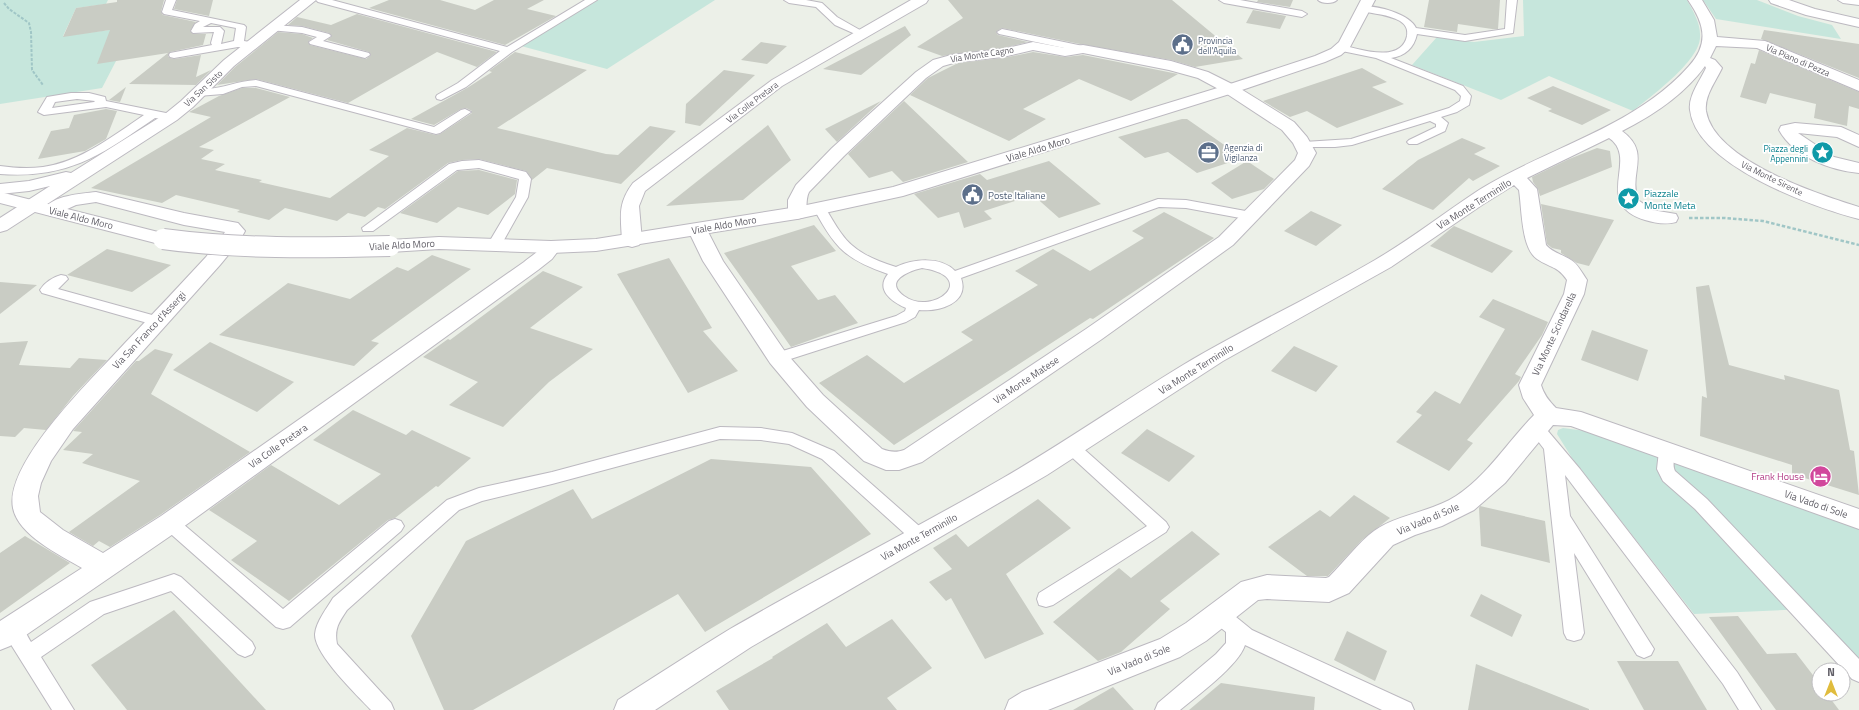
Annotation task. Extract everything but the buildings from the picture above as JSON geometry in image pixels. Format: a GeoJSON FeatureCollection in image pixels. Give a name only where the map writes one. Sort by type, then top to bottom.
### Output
{"type":"FeatureCollection","features":[{"type":"Feature","properties":{"kind":"street","name":"Via San Sisto"},"geometry":{"type":"LineString","coordinates":[[0,226],[171,117],[229,63],[246,44],[273,28],[309,0]]}},
{"type":"Feature","properties":{"kind":"street","name":"Via Colle Pretara"},"geometry":{"type":"LineString","coordinates":[[632,240],[629,207],[630,199],[639,188],[777,83],[921,0]]}},
{"type":"Feature","properties":{"kind":"street"},"geometry":{"type":"LineString","coordinates":[[1695,0],[1706,16],[1711,34],[1706,50]]}},
{"type":"Feature","properties":{"kind":"street"},"geometry":{"type":"LineString","coordinates":[[1776,0],[1826,16],[1859,24]]}},
{"type":"Feature","properties":{"kind":"street","name":"Viale Aldo Moro"},"geometry":{"type":"LineString","coordinates":[[0,197],[163,239],[201,244],[313,248],[439,243],[551,247],[596,245],[632,240],[797,213],[870,199],[919,186],[1230,89],[1315,61],[1341,48],[1348,40],[1366,4]]}},
{"type":"Feature","properties":{"kind":"street","name":"Via Piano di Pezza"},"geometry":{"type":"LineString","coordinates":[[1706,50],[1746,42],[1760,44],[1859,86]]}},
{"type":"Feature","properties":{"kind":"street","name":"Via Monte Cagno"},"geometry":{"type":"LineString","coordinates":[[797,213],[797,196],[838,152],[921,75],[944,61],[956,58],[1003,53],[1033,46],[1065,52],[1083,49],[1188,70],[1209,78],[1230,89]]}},
{"type":"Feature","properties":{"kind":"street","name":"Via Monte Terminillo"},"geometry":{"type":"LineString","coordinates":[[629,710],[740,639],[1016,482],[1216,355],[1390,259],[1486,194],[1610,131],[1669,94],[1688,76],[1706,50]]}},
{"type":"Feature","properties":{"kind":"street","name":"Via Monte Sirente"},"geometry":{"type":"LineString","coordinates":[[1706,50],[1710,63],[1714,68],[1703,88],[1699,102],[1699,118],[1705,132],[1717,145],[1741,164],[1766,177],[1815,198],[1859,213]]}},
{"type":"Feature","properties":{"kind":"street"},"geometry":{"type":"LineString","coordinates":[[1230,89],[1282,122],[1298,136],[1304,145]]}},
{"type":"Feature","properties":{"kind":"street"},"geometry":{"type":"LineString","coordinates":[[1859,142],[1841,132],[1795,128],[1787,130],[1793,137],[1822,159],[1841,165],[1859,168]]}},
{"type":"Feature","properties":{"kind":"street"},"geometry":{"type":"LineString","coordinates":[[1610,131],[1622,139],[1629,154],[1630,162],[1626,185],[1630,201],[1644,214],[1654,217],[1669,218]]}},
{"type":"Feature","properties":{"kind":"street","name":"Via Monte Matese"},"geometry":{"type":"LineString","coordinates":[[698,230],[713,261],[778,358],[815,401],[873,455],[886,461],[899,461],[913,456],[1094,334],[1221,245],[1306,158],[1307,154],[1304,145]]}},
{"type":"Feature","properties":{"kind":"street","name":"Via San Sisto"},"geometry":{"type":"LineString","coordinates":[[0,189],[48,182],[75,175],[92,168]]}},
{"type":"Feature","properties":{"kind":"street","name":"Via Monte Scindarella"},"geometry":{"type":"LineString","coordinates":[[1515,179],[1522,182],[1528,189],[1536,246],[1544,255],[1564,264],[1570,269],[1577,280],[1574,294],[1530,385],[1546,430]]}},
{"type":"Feature","properties":{"kind":"street","name":"Via San Franco d'Assergi"},"geometry":{"type":"LineString","coordinates":[[52,210],[72,200],[96,197],[184,219],[231,227],[235,230],[230,241],[82,403],[62,427],[39,461],[25,495],[25,510],[31,520],[104,567]]}},
{"type":"Feature","properties":{"kind":"street","name":"Via Colle Pretara"},"geometry":{"type":"LineString","coordinates":[[6,633],[170,523],[531,266],[546,255],[551,247]]}},
{"type":"Feature","properties":{"kind":"street","name":"Via Vado di Sole"},"geometry":{"type":"LineString","coordinates":[[1020,710],[1040,700],[1170,648],[1196,632],[1226,621],[1251,590],[1267,587],[1324,590],[1339,585],[1384,538],[1465,503],[1546,430],[1573,418],[1859,519]]}},
{"type":"Feature","properties":{"kind":"lane"},"geometry":{"type":"LineString","coordinates":[[171,0],[167,12],[241,27],[239,42],[246,44]]}},
{"type":"Feature","properties":{"kind":"lane"},"geometry":{"type":"LineString","coordinates":[[321,0],[508,50]]}},
{"type":"Feature","properties":{"kind":"lane"},"geometry":{"type":"LineString","coordinates":[[347,6],[364,0]]}},
{"type":"Feature","properties":{"kind":"lane"},"geometry":{"type":"LineString","coordinates":[[441,97],[462,85],[508,50],[592,0]]}},
{"type":"Feature","properties":{"kind":"lane"},"geometry":{"type":"LineString","coordinates":[[789,0],[819,5],[827,15],[839,23],[862,34]]}},
{"type":"Feature","properties":{"kind":"lane"},"geometry":{"type":"LineString","coordinates":[[1224,0],[1302,14]]}},
{"type":"Feature","properties":{"kind":"lane"},"geometry":{"type":"LineString","coordinates":[[1323,0],[1332,0]]}},
{"type":"Feature","properties":{"kind":"lane"},"geometry":{"type":"LineString","coordinates":[[1412,30],[1465,38],[1510,31],[1512,0]]}},
{"type":"Feature","properties":{"kind":"lane"},"geometry":{"type":"LineString","coordinates":[[1843,0],[1859,2]]}},
{"type":"Feature","properties":{"kind":"lane"},"geometry":{"type":"LineString","coordinates":[[1366,4],[1406,20],[1412,30],[1412,38],[1406,49],[1397,53],[1379,56]]}},
{"type":"Feature","properties":{"kind":"lane"},"geometry":{"type":"LineString","coordinates":[[209,20],[198,26],[196,31],[217,29],[219,31],[216,43]]}},
{"type":"Feature","properties":{"kind":"lane"},"geometry":{"type":"LineString","coordinates":[[273,28],[302,30],[326,36],[314,42],[365,55]]}},
{"type":"Feature","properties":{"kind":"lane"},"geometry":{"type":"LineString","coordinates":[[1002,32],[1083,49]]}},
{"type":"Feature","properties":{"kind":"lane"},"geometry":{"type":"LineString","coordinates":[[174,55],[246,44]]}},
{"type":"Feature","properties":{"kind":"lane"},"geometry":{"type":"LineString","coordinates":[[1304,145],[1348,143],[1453,110],[1465,103],[1466,96],[1459,88],[1379,56],[1341,48]]}},
{"type":"Feature","properties":{"kind":"lane"},"geometry":{"type":"LineString","coordinates":[[198,93],[223,91],[240,84],[256,83],[436,131],[465,112]]}},
{"type":"Feature","properties":{"kind":"lane"},"geometry":{"type":"LineString","coordinates":[[52,99],[84,95],[92,96],[101,99],[98,105],[106,104],[171,117]]}},
{"type":"Feature","properties":{"kind":"lane"},"geometry":{"type":"LineString","coordinates":[[0,170],[14,172],[38,172],[60,167],[84,158],[153,114]]}},
{"type":"Feature","properties":{"kind":"lane"},"geometry":{"type":"LineString","coordinates":[[1413,142],[1441,129],[1442,123],[1432,117]]}},
{"type":"Feature","properties":{"kind":"lane"},"geometry":{"type":"LineString","coordinates":[[368,228],[453,167],[462,164],[476,163],[522,175],[525,179],[522,197],[495,244]]}},
{"type":"Feature","properties":{"kind":"lane"},"geometry":{"type":"LineString","coordinates":[[954,276],[1011,258],[1158,203],[1186,204],[1251,216]]}},
{"type":"Feature","properties":{"kind":"lane"},"geometry":{"type":"LineString","coordinates":[[820,208],[834,234],[843,246],[852,254],[861,259],[896,272]]}},
{"type":"Feature","properties":{"kind":"lane"},"geometry":{"type":"LineString","coordinates":[[932,264],[949,271],[954,276],[957,282],[957,289],[953,295],[937,304],[915,305],[898,299],[890,289],[891,277],[896,272],[912,265],[932,264]]}},
{"type":"Feature","properties":{"kind":"lane"},"geometry":{"type":"LineString","coordinates":[[61,278],[47,290],[158,321]]}},
{"type":"Feature","properties":{"kind":"lane"},"geometry":{"type":"LineString","coordinates":[[778,358],[901,319],[910,314],[915,305]]}},
{"type":"Feature","properties":{"kind":"lane"},"geometry":{"type":"LineString","coordinates":[[1546,430],[1561,518],[1574,633]]}},
{"type":"Feature","properties":{"kind":"lane"},"geometry":{"type":"LineString","coordinates":[[1546,430],[1730,678],[1751,710]]}},
{"type":"Feature","properties":{"kind":"lane"},"geometry":{"type":"LineString","coordinates":[[384,710],[328,648],[325,634],[331,618],[340,604],[453,505],[479,495],[552,478],[720,433],[761,434],[792,439],[828,455],[920,537]]}},
{"type":"Feature","properties":{"kind":"lane"},"geometry":{"type":"LineString","coordinates":[[1046,599],[1160,527],[1071,448]]}},
{"type":"Feature","properties":{"kind":"lane"},"geometry":{"type":"LineString","coordinates":[[1667,451],[1665,469],[1669,476],[1701,504],[1859,673]]}},
{"type":"Feature","properties":{"kind":"lane"},"geometry":{"type":"LineString","coordinates":[[1561,518],[1644,649]]}},
{"type":"Feature","properties":{"kind":"lane"},"geometry":{"type":"LineString","coordinates":[[170,523],[283,620],[395,526]]}},
{"type":"Feature","properties":{"kind":"lane"},"geometry":{"type":"LineString","coordinates":[[29,655],[97,608],[174,582],[245,648]]}},
{"type":"Feature","properties":{"kind":"lane"},"geometry":{"type":"LineString","coordinates":[[1165,710],[1223,660],[1235,647],[1237,637],[1226,621]]}},
{"type":"Feature","properties":{"kind":"lane"},"geometry":{"type":"LineString","coordinates":[[1226,621],[1246,636],[1404,710]]}},
{"type":"Feature","properties":{"kind":"lane"},"geometry":{"type":"LineString","coordinates":[[6,633],[29,655],[64,710]]}},
{"type":"Feature","properties":{"kind":"path"},"geometry":{"type":"LineString","coordinates":[[4,3],[9,9],[28,23],[31,32],[32,70],[52,99]]}},
{"type":"Feature","properties":{"kind":"path"},"geometry":{"type":"LineString","coordinates":[[1669,218],[1750,219],[1790,227],[1859,245]]}},
{"type":"Feature","properties":{"kind":"shaded area"},"geometry":{"type":"Polygon","coordinates":[[[0,0],[108,0],[106,4],[76,8],[63,36],[117,29],[116,61],[102,88],[0,104],[0,0]]]}},
{"type":"Feature","properties":{"kind":"shaded area"},"geometry":{"type":"Polygon","coordinates":[[[598,0],[715,0],[607,69],[521,46],[598,0]]]}},
{"type":"Feature","properties":{"kind":"shaded area"},"geometry":{"type":"Polygon","coordinates":[[[1523,0],[1687,0],[1699,27],[1700,37],[1698,46],[1692,57],[1673,78],[1633,111],[1549,76],[1501,100],[1412,65],[1437,37],[1474,42],[1524,36],[1523,0]]]}},
{"type":"Feature","properties":{"kind":"shaded area"},"geometry":{"type":"Polygon","coordinates":[[[1703,0],[1757,0],[1798,16],[1832,25],[1841,39],[1716,19],[1703,0]]]}},
{"type":"Feature","properties":{"kind":"shaded area"},"geometry":{"type":"Polygon","coordinates":[[[1563,428],[1586,431],[1859,526],[1859,662],[1807,609],[1694,614],[1572,458],[1557,434],[1558,430],[1563,428]]]}},
{"type":"Feature","properties":{"kind":"place","name":"Provincia dell'Aquila"},"geometry":{"type":"Point","coordinates":[1183,45]}},
{"type":"Feature","properties":{"kind":"place","name":"Agenzia di Vigilanza"},"geometry":{"type":"Point","coordinates":[1208,152]}},
{"type":"Feature","properties":{"kind":"place","name":"Piazza degli Appennini"},"geometry":{"type":"Point","coordinates":[1823,153]}},
{"type":"Feature","properties":{"kind":"place","name":"Poste Italiane"},"geometry":{"type":"Point","coordinates":[972,195]}},
{"type":"Feature","properties":{"kind":"place","name":"Piazzale Monte Meta"},"geometry":{"type":"Point","coordinates":[1628,199]}},
{"type":"Feature","properties":{"kind":"place","name":"Frank House"},"geometry":{"type":"Point","coordinates":[1820,476]}}]}
